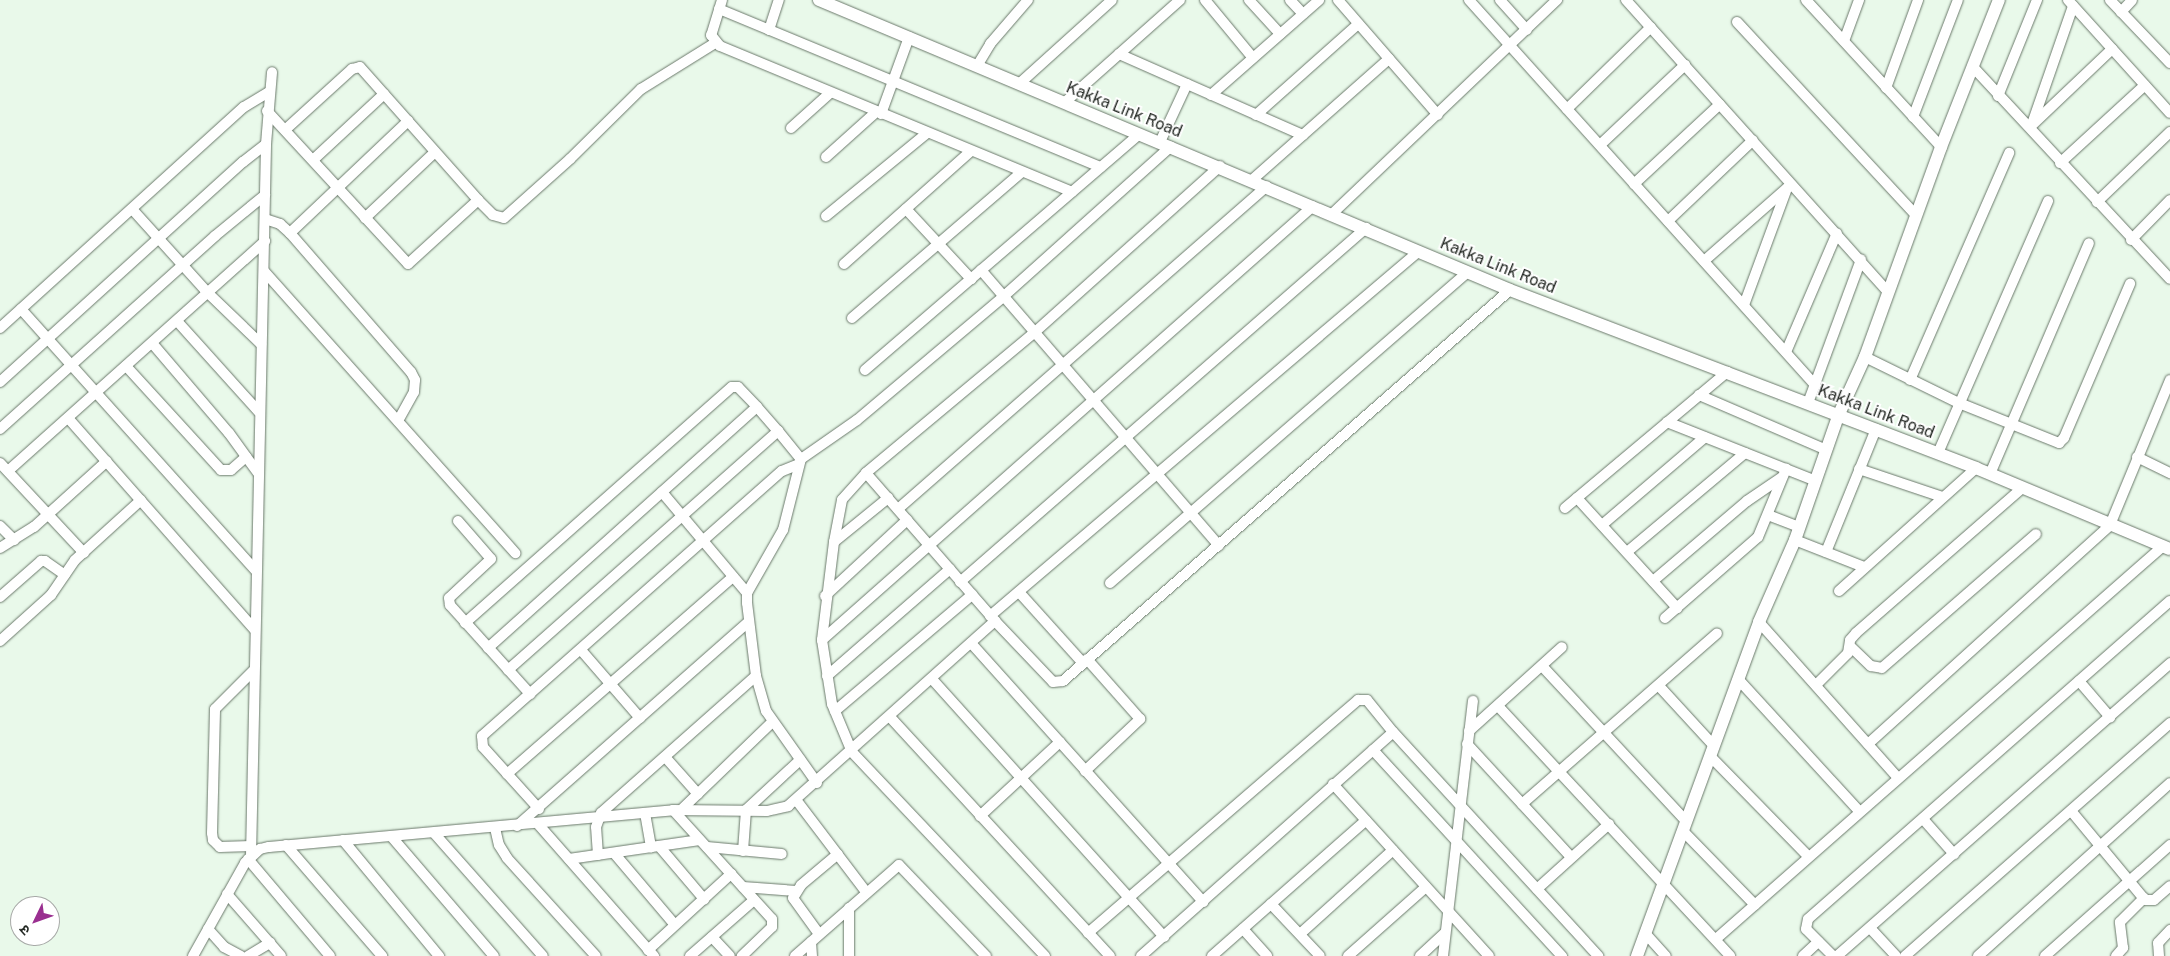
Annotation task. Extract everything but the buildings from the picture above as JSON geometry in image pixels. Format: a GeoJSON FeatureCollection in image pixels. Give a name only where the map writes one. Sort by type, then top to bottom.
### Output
{"type":"FeatureCollection","features":[{"type":"Feature","properties":{"kind":"street"},"geometry":{"type":"LineString","coordinates":[[769,30],[779,0]]}},
{"type":"Feature","properties":{"kind":"street","name":"Kakka Link Road"},"geometry":{"type":"LineString","coordinates":[[819,0],[1220,166],[1510,290],[1839,414],[1976,468],[2021,489],[2166,547]]}},
{"type":"Feature","properties":{"kind":"street"},"geometry":{"type":"LineString","coordinates":[[977,66],[990,44],[1028,0]]}},
{"type":"Feature","properties":{"kind":"street"},"geometry":{"type":"LineString","coordinates":[[1019,84],[1112,0]]}},
{"type":"Feature","properties":{"kind":"street"},"geometry":{"type":"LineString","coordinates":[[1064,103],[1180,0]]}},
{"type":"Feature","properties":{"kind":"street"},"geometry":{"type":"LineString","coordinates":[[1205,0],[1253,58]]}},
{"type":"Feature","properties":{"kind":"street"},"geometry":{"type":"LineString","coordinates":[[1249,0],[1280,34]]}},
{"type":"Feature","properties":{"kind":"street"},"geometry":{"type":"LineString","coordinates":[[1290,0],[1303,14]]}},
{"type":"Feature","properties":{"kind":"street"},"geometry":{"type":"LineString","coordinates":[[1211,94],[1319,0]]}},
{"type":"Feature","properties":{"kind":"street"},"geometry":{"type":"LineString","coordinates":[[1469,0],[1815,385]]}},
{"type":"Feature","properties":{"kind":"street"},"geometry":{"type":"LineString","coordinates":[[1500,0],[1527,30]]}},
{"type":"Feature","properties":{"kind":"street"},"geometry":{"type":"LineString","coordinates":[[1626,0],[1753,140],[1789,186],[1837,233],[1888,292]]}},
{"type":"Feature","properties":{"kind":"street"},"geometry":{"type":"LineString","coordinates":[[1806,0],[1941,147]]}},
{"type":"Feature","properties":{"kind":"street"},"geometry":{"type":"LineString","coordinates":[[1844,41],[1859,0]]}},
{"type":"Feature","properties":{"kind":"street"},"geometry":{"type":"LineString","coordinates":[[1886,88],[1918,0]]}},
{"type":"Feature","properties":{"kind":"street"},"geometry":{"type":"LineString","coordinates":[[1913,117],[1958,0]]}},
{"type":"Feature","properties":{"kind":"street"},"geometry":{"type":"LineString","coordinates":[[1637,956],[1759,622],[1795,540],[1839,414],[1865,358],[1941,147],[1999,0]]}},
{"type":"Feature","properties":{"kind":"street"},"geometry":{"type":"LineString","coordinates":[[1998,96],[2037,0]]}},
{"type":"Feature","properties":{"kind":"street"},"geometry":{"type":"LineString","coordinates":[[2110,0],[2170,63]]}},
{"type":"Feature","properties":{"kind":"street"},"geometry":{"type":"LineString","coordinates":[[2121,12],[2132,0]]}},
{"type":"Feature","properties":{"kind":"street"},"geometry":{"type":"LineString","coordinates":[[1342,1],[1358,24],[1438,115]]}},
{"type":"Feature","properties":{"kind":"street"},"geometry":{"type":"LineString","coordinates":[[1332,214],[1511,46],[1553,2]]}},
{"type":"Feature","properties":{"kind":"street"},"geometry":{"type":"LineString","coordinates":[[2030,126],[2070,3],[2170,113]]}},
{"type":"Feature","properties":{"kind":"street"},"geometry":{"type":"LineString","coordinates":[[1072,192],[736,55],[715,43],[711,30],[720,5],[769,30],[1101,167]]}},
{"type":"Feature","properties":{"kind":"street"},"geometry":{"type":"LineString","coordinates":[[1737,22],[1916,215]]}},
{"type":"Feature","properties":{"kind":"street"},"geometry":{"type":"LineString","coordinates":[[1256,114],[1358,24]]}},
{"type":"Feature","properties":{"kind":"street"},"geometry":{"type":"LineString","coordinates":[[1567,109],[1651,27]]}},
{"type":"Feature","properties":{"kind":"street"},"geometry":{"type":"LineString","coordinates":[[826,157],[879,113],[909,37]]}},
{"type":"Feature","properties":{"kind":"street"},"geometry":{"type":"LineString","coordinates":[[285,130],[355,67],[365,71],[478,200],[499,218],[511,215],[641,89],[715,43]]}},
{"type":"Feature","properties":{"kind":"street"},"geometry":{"type":"LineString","coordinates":[[2030,126],[2112,49]]}},
{"type":"Feature","properties":{"kind":"street"},"geometry":{"type":"LineString","coordinates":[[1119,54],[1303,135]]}},
{"type":"Feature","properties":{"kind":"street"},"geometry":{"type":"LineString","coordinates":[[1252,180],[1389,59]]}},
{"type":"Feature","properties":{"kind":"street"},"geometry":{"type":"LineString","coordinates":[[1600,145],[1685,65]]}},
{"type":"Feature","properties":{"kind":"street"},"geometry":{"type":"LineString","coordinates":[[1973,67],[1998,96],[2030,126],[2060,163],[2131,240],[2170,279]]}},
{"type":"Feature","properties":{"kind":"street"},"geometry":{"type":"LineString","coordinates":[[193,956],[250,854],[266,144],[267,111],[272,72]]}},
{"type":"Feature","properties":{"kind":"street"},"geometry":{"type":"LineString","coordinates":[[539,809],[507,774],[481,741],[530,694],[706,541],[782,471],[800,461],[857,420],[1004,296],[1166,144],[1187,84]]}},
{"type":"Feature","properties":{"kind":"street"},"geometry":{"type":"LineString","coordinates":[[2060,163],[2145,85]]}},
{"type":"Feature","properties":{"kind":"street"},"geometry":{"type":"LineString","coordinates":[[0,328],[244,107],[269,92]]}},
{"type":"Feature","properties":{"kind":"street"},"geometry":{"type":"LineString","coordinates":[[791,128],[830,93]]}},
{"type":"Feature","properties":{"kind":"street"},"geometry":{"type":"LineString","coordinates":[[313,160],[384,94]]}},
{"type":"Feature","properties":{"kind":"street"},"geometry":{"type":"LineString","coordinates":[[1634,184],[1720,104]]}},
{"type":"Feature","properties":{"kind":"street"},"geometry":{"type":"LineString","coordinates":[[267,111],[408,264],[478,200]]}},
{"type":"Feature","properties":{"kind":"street"},"geometry":{"type":"LineString","coordinates":[[290,233],[408,120]]}},
{"type":"Feature","properties":{"kind":"street"},"geometry":{"type":"LineString","coordinates":[[2097,202],[2170,132]]}},
{"type":"Feature","properties":{"kind":"street"},"geometry":{"type":"LineString","coordinates":[[826,216],[927,133]]}},
{"type":"Feature","properties":{"kind":"street"},"geometry":{"type":"LineString","coordinates":[[865,370],[1139,134]]}},
{"type":"Feature","properties":{"kind":"street"},"geometry":{"type":"LineString","coordinates":[[1668,221],[1753,140]]}},
{"type":"Feature","properties":{"kind":"street"},"geometry":{"type":"LineString","coordinates":[[0,382],[158,238],[266,144]]}},
{"type":"Feature","properties":{"kind":"street"},"geometry":{"type":"LineString","coordinates":[[844,264],[971,151]]}},
{"type":"Feature","properties":{"kind":"street"},"geometry":{"type":"LineString","coordinates":[[365,218],[435,152]]}},
{"type":"Feature","properties":{"kind":"street"},"geometry":{"type":"LineString","coordinates":[[1910,380],[2010,154]]}},
{"type":"Feature","properties":{"kind":"street"},"geometry":{"type":"LineString","coordinates":[[1045,956],[852,752],[835,711],[827,676],[822,640],[825,596],[842,500],[866,473],[1035,332],[1220,166]]}},
{"type":"Feature","properties":{"kind":"street"},"geometry":{"type":"LineString","coordinates":[[852,318],[1022,172]]}},
{"type":"Feature","properties":{"kind":"street"},"geometry":{"type":"LineString","coordinates":[[898,509],[1266,186]]}},
{"type":"Feature","properties":{"kind":"street"},"geometry":{"type":"LineString","coordinates":[[1704,260],[1789,186]]}},
{"type":"Feature","properties":{"kind":"street"},"geometry":{"type":"LineString","coordinates":[[1744,305],[1789,186]]}},
{"type":"Feature","properties":{"kind":"street"},"geometry":{"type":"LineString","coordinates":[[0,429],[183,265],[265,195]]}},
{"type":"Feature","properties":{"kind":"street"},"geometry":{"type":"LineString","coordinates":[[2131,240],[2170,200]]}},
{"type":"Feature","properties":{"kind":"street"},"geometry":{"type":"LineString","coordinates":[[1938,453],[2048,201]]}},
{"type":"Feature","properties":{"kind":"street"},"geometry":{"type":"LineString","coordinates":[[822,640],[928,544],[1313,206]]}},
{"type":"Feature","properties":{"kind":"street"},"geometry":{"type":"LineString","coordinates":[[132,209],[208,293],[261,344]]}},
{"type":"Feature","properties":{"kind":"street"},"geometry":{"type":"LineString","coordinates":[[906,209],[971,279]]}},
{"type":"Feature","properties":{"kind":"street"},"geometry":{"type":"LineString","coordinates":[[265,219],[280,224],[290,233],[379,333],[416,380],[414,392],[398,421]]}},
{"type":"Feature","properties":{"kind":"street"},"geometry":{"type":"LineString","coordinates":[[960,582],[1127,439],[1366,228]]}},
{"type":"Feature","properties":{"kind":"street"},"geometry":{"type":"LineString","coordinates":[[1786,352],[1837,233]]}},
{"type":"Feature","properties":{"kind":"street"},"geometry":{"type":"LineString","coordinates":[[8,471],[265,241]]}},
{"type":"Feature","properties":{"kind":"street"},"geometry":{"type":"LineString","coordinates":[[1990,474],[2089,243]]}},
{"type":"Feature","properties":{"kind":"street"},"geometry":{"type":"LineString","coordinates":[[250,854],[260,849],[286,845],[495,828],[677,810],[778,810],[797,801],[971,643],[992,618],[1019,592],[1419,251]]}},
{"type":"Feature","properties":{"kind":"street"},"geometry":{"type":"LineString","coordinates":[[1808,403],[1861,260]]}},
{"type":"Feature","properties":{"kind":"street"},"geometry":{"type":"LineString","coordinates":[[981,270],[1219,546]]}},
{"type":"Feature","properties":{"kind":"street"},"geometry":{"type":"LineString","coordinates":[[264,271],[515,553]]}},
{"type":"Feature","properties":{"kind":"street"},"geometry":{"type":"LineString","coordinates":[[1110,583],[1468,272]]}},
{"type":"Feature","properties":{"kind":"street"},"geometry":{"type":"LineString","coordinates":[[1865,358],[1959,403],[2056,443],[2063,440],[2130,284]]}},
{"type":"Feature","properties":{"kind":"street"},"geometry":{"type":"LineString","coordinates":[[866,473],[992,618],[1053,682],[1063,681],[1510,290]]}},
{"type":"Feature","properties":{"kind":"street"},"geometry":{"type":"LineString","coordinates":[[21,309],[256,571]]}},
{"type":"Feature","properties":{"kind":"street"},"geometry":{"type":"LineString","coordinates":[[177,321],[259,412]]}},
{"type":"Feature","properties":{"kind":"street"},"geometry":{"type":"LineString","coordinates":[[152,344],[246,456],[258,474]]}},
{"type":"Feature","properties":{"kind":"street"},"geometry":{"type":"LineString","coordinates":[[126,366],[221,470],[231,470],[246,456]]}},
{"type":"Feature","properties":{"kind":"street"},"geometry":{"type":"LineString","coordinates":[[1565,508],[1727,372]]}},
{"type":"Feature","properties":{"kind":"street"},"geometry":{"type":"LineString","coordinates":[[1868,744],[2110,525],[2170,380]]}},
{"type":"Feature","properties":{"kind":"street"},"geometry":{"type":"LineString","coordinates":[[465,623],[732,387],[737,385],[778,431],[800,461],[790,509],[783,530],[747,593],[748,622],[756,676],[766,711],[817,783]]}},
{"type":"Feature","properties":{"kind":"street"},"geometry":{"type":"LineString","coordinates":[[1700,395],[1827,450]]}},
{"type":"Feature","properties":{"kind":"street"},"geometry":{"type":"LineString","coordinates":[[488,648],[757,407]]}},
{"type":"Feature","properties":{"kind":"street"},"geometry":{"type":"LineString","coordinates":[[68,418],[255,630]]}},
{"type":"Feature","properties":{"kind":"street"},"geometry":{"type":"LineString","coordinates":[[1667,422],[1745,453],[1784,473],[1816,481]]}},
{"type":"Feature","properties":{"kind":"street"},"geometry":{"type":"LineString","coordinates":[[1826,552],[1876,429]]}},
{"type":"Feature","properties":{"kind":"street"},"geometry":{"type":"LineString","coordinates":[[508,670],[778,431]]}},
{"type":"Feature","properties":{"kind":"street"},"geometry":{"type":"LineString","coordinates":[[1602,525],[1705,437]]}},
{"type":"Feature","properties":{"kind":"street"},"geometry":{"type":"LineString","coordinates":[[1627,552],[1745,453]]}},
{"type":"Feature","properties":{"kind":"street"},"geometry":{"type":"LineString","coordinates":[[2137,457],[2170,472]]}},
{"type":"Feature","properties":{"kind":"street"},"geometry":{"type":"LineString","coordinates":[[0,548],[24,535],[107,461]]}},
{"type":"Feature","properties":{"kind":"street"},"geometry":{"type":"LineString","coordinates":[[0,463],[84,553]]}},
{"type":"Feature","properties":{"kind":"street"},"geometry":{"type":"LineString","coordinates":[[1839,590],[1976,468]]}},
{"type":"Feature","properties":{"kind":"street"},"geometry":{"type":"LineString","coordinates":[[1859,469],[1942,498]]}},
{"type":"Feature","properties":{"kind":"street"},"geometry":{"type":"LineString","coordinates":[[1665,618],[1753,543],[1768,514],[1784,473]]}},
{"type":"Feature","properties":{"kind":"street"},"geometry":{"type":"LineString","coordinates":[[1654,581],[1747,501],[1784,473]]}},
{"type":"Feature","properties":{"kind":"street"},"geometry":{"type":"LineString","coordinates":[[1816,685],[1848,654],[1856,633],[2021,489]]}},
{"type":"Feature","properties":{"kind":"street"},"geometry":{"type":"LineString","coordinates":[[662,492],[706,541],[747,593]]}},
{"type":"Feature","properties":{"kind":"street"},"geometry":{"type":"LineString","coordinates":[[834,542],[888,498]]}},
{"type":"Feature","properties":{"kind":"street"},"geometry":{"type":"LineString","coordinates":[[1577,498],[1677,608]]}},
{"type":"Feature","properties":{"kind":"street"},"geometry":{"type":"LineString","coordinates":[[0,641],[51,595],[84,553],[141,500]]}},
{"type":"Feature","properties":{"kind":"street"},"geometry":{"type":"LineString","coordinates":[[1768,514],[1799,528]]}},
{"type":"Feature","properties":{"kind":"street"},"geometry":{"type":"LineString","coordinates":[[825,596],[907,520]]}},
{"type":"Feature","properties":{"kind":"street"},"geometry":{"type":"LineString","coordinates":[[458,521],[491,559],[449,598],[450,605],[530,694]]}},
{"type":"Feature","properties":{"kind":"street"},"geometry":{"type":"LineString","coordinates":[[0,526],[14,540]]}},
{"type":"Feature","properties":{"kind":"street"},"geometry":{"type":"LineString","coordinates":[[1850,646],[1871,666],[1882,668],[2036,534]]}},
{"type":"Feature","properties":{"kind":"street"},"geometry":{"type":"LineString","coordinates":[[1795,540],[1864,567]]}},
{"type":"Feature","properties":{"kind":"street"},"geometry":{"type":"LineString","coordinates":[[1716,939],[1898,778],[2166,547]]}},
{"type":"Feature","properties":{"kind":"street"},"geometry":{"type":"LineString","coordinates":[[0,597],[41,561],[45,560],[65,575]]}},
{"type":"Feature","properties":{"kind":"street"},"geometry":{"type":"LineString","coordinates":[[827,676],[950,569]]}},
{"type":"Feature","properties":{"kind":"street"},"geometry":{"type":"LineString","coordinates":[[507,774],[733,577]]}},
{"type":"Feature","properties":{"kind":"street"},"geometry":{"type":"LineString","coordinates":[[1019,592],[1140,719],[1085,771]]}},
{"type":"Feature","properties":{"kind":"street"},"geometry":{"type":"LineString","coordinates":[[835,711],[972,595]]}},
{"type":"Feature","properties":{"kind":"street"},"geometry":{"type":"LineString","coordinates":[[1832,956],[1805,926],[1808,919],[2170,601]]}},
{"type":"Feature","properties":{"kind":"street"},"geometry":{"type":"LineString","coordinates":[[517,826],[539,809],[748,622]]}},
{"type":"Feature","properties":{"kind":"street"},"geometry":{"type":"LineString","coordinates":[[1759,622],[1898,778]]}},
{"type":"Feature","properties":{"kind":"street"},"geometry":{"type":"LineString","coordinates":[[1522,804],[1659,686],[1717,633]]}},
{"type":"Feature","properties":{"kind":"street"},"geometry":{"type":"LineString","coordinates":[[971,643],[1202,902]]}},
{"type":"Feature","properties":{"kind":"street"},"geometry":{"type":"LineString","coordinates":[[1469,731],[1562,647]]}},
{"type":"Feature","properties":{"kind":"street"},"geometry":{"type":"LineString","coordinates":[[581,650],[640,718]]}},
{"type":"Feature","properties":{"kind":"street"},"geometry":{"type":"LineString","coordinates":[[1837,956],[2170,663]]}},
{"type":"Feature","properties":{"kind":"street"},"geometry":{"type":"LineString","coordinates":[[1542,666],[1605,732],[1684,826],[1755,905]]}},
{"type":"Feature","properties":{"kind":"street"},"geometry":{"type":"LineString","coordinates":[[254,670],[215,709],[213,840],[220,847],[250,854],[330,956]]}},
{"type":"Feature","properties":{"kind":"street"},"geometry":{"type":"LineString","coordinates":[[597,818],[756,676]]}},
{"type":"Feature","properties":{"kind":"street"},"geometry":{"type":"LineString","coordinates":[[932,679],[1164,937]]}},
{"type":"Feature","properties":{"kind":"street"},"geometry":{"type":"LineString","coordinates":[[1738,679],[1860,812]]}},
{"type":"Feature","properties":{"kind":"street"},"geometry":{"type":"LineString","coordinates":[[2079,681],[2110,717]]}},
{"type":"Feature","properties":{"kind":"street"},"geometry":{"type":"LineString","coordinates":[[1659,686],[1712,751],[1808,858]]}},
{"type":"Feature","properties":{"kind":"street"},"geometry":{"type":"LineString","coordinates":[[1088,933],[1358,700],[1367,700],[1393,732],[1598,956]]}},
{"type":"Feature","properties":{"kind":"street"},"geometry":{"type":"LineString","coordinates":[[1443,956],[1456,840],[1458,803],[1473,701]]}},
{"type":"Feature","properties":{"kind":"street"},"geometry":{"type":"LineString","coordinates":[[1498,706],[1664,882],[1730,956]]}},
{"type":"Feature","properties":{"kind":"street"},"geometry":{"type":"LineString","coordinates":[[890,717],[1110,956]]}},
{"type":"Feature","properties":{"kind":"street"},"geometry":{"type":"LineString","coordinates":[[677,810],[698,794],[772,722]]}},
{"type":"Feature","properties":{"kind":"street"},"geometry":{"type":"LineString","coordinates":[[1905,956],[2072,812],[2170,723]]}},
{"type":"Feature","properties":{"kind":"street"},"geometry":{"type":"LineString","coordinates":[[1141,956],[1393,732]]}},
{"type":"Feature","properties":{"kind":"street"},"geometry":{"type":"LineString","coordinates":[[980,816],[1060,742]]}},
{"type":"Feature","properties":{"kind":"street"},"geometry":{"type":"LineString","coordinates":[[1467,744],[1571,857]]}},
{"type":"Feature","properties":{"kind":"street"},"geometry":{"type":"LineString","coordinates":[[1372,750],[1562,956]]}},
{"type":"Feature","properties":{"kind":"street"},"geometry":{"type":"LineString","coordinates":[[666,758],[698,794]]}},
{"type":"Feature","properties":{"kind":"street"},"geometry":{"type":"LineString","coordinates":[[743,851],[746,810],[800,760]]}},
{"type":"Feature","properties":{"kind":"street"},"geometry":{"type":"LineString","coordinates":[[1978,956],[2170,783]]}},
{"type":"Feature","properties":{"kind":"street"},"geometry":{"type":"LineString","coordinates":[[1333,784],[1489,956]]}},
{"type":"Feature","properties":{"kind":"street"},"geometry":{"type":"LineString","coordinates":[[797,801],[866,892]]}},
{"type":"Feature","properties":{"kind":"street"},"geometry":{"type":"LineString","coordinates":[[677,810],[703,844],[743,887],[773,924],[742,956]]}},
{"type":"Feature","properties":{"kind":"street"},"geometry":{"type":"LineString","coordinates":[[2072,812],[2144,898],[2154,900],[2170,886]]}},
{"type":"Feature","properties":{"kind":"street"},"geometry":{"type":"LineString","coordinates":[[645,813],[655,846],[704,899]]}},
{"type":"Feature","properties":{"kind":"street"},"geometry":{"type":"LineString","coordinates":[[597,818],[598,855]]}},
{"type":"Feature","properties":{"kind":"street"},"geometry":{"type":"LineString","coordinates":[[1923,819],[1954,854]]}},
{"type":"Feature","properties":{"kind":"street"},"geometry":{"type":"LineString","coordinates":[[1212,956],[1366,820]]}},
{"type":"Feature","properties":{"kind":"street"},"geometry":{"type":"LineString","coordinates":[[538,824],[651,953],[675,925],[731,874]]}},
{"type":"Feature","properties":{"kind":"street"},"geometry":{"type":"LineString","coordinates":[[1536,889],[1609,824]]}},
{"type":"Feature","properties":{"kind":"street"},"geometry":{"type":"LineString","coordinates":[[495,828],[499,845],[507,858],[596,956]]}},
{"type":"Feature","properties":{"kind":"street"},"geometry":{"type":"LineString","coordinates":[[434,833],[543,956]]}},
{"type":"Feature","properties":{"kind":"street"},"geometry":{"type":"LineString","coordinates":[[391,836],[494,956]]}},
{"type":"Feature","properties":{"kind":"street"},"geometry":{"type":"LineString","coordinates":[[343,840],[439,956]]}},
{"type":"Feature","properties":{"kind":"street"},"geometry":{"type":"LineString","coordinates":[[569,859],[655,846],[703,844],[743,851],[782,854]]}},
{"type":"Feature","properties":{"kind":"street"},"geometry":{"type":"LineString","coordinates":[[286,845],[382,956]]}},
{"type":"Feature","properties":{"kind":"street"},"geometry":{"type":"LineString","coordinates":[[2045,956],[2170,845]]}},
{"type":"Feature","properties":{"kind":"street"},"geometry":{"type":"LineString","coordinates":[[1300,934],[1393,850]]}},
{"type":"Feature","properties":{"kind":"street"},"geometry":{"type":"LineString","coordinates":[[614,853],[675,925]]}},
{"type":"Feature","properties":{"kind":"street"},"geometry":{"type":"LineString","coordinates":[[819,934],[794,904],[796,891],[838,854]]}},
{"type":"Feature","properties":{"kind":"street"},"geometry":{"type":"LineString","coordinates":[[795,956],[895,867],[903,867],[986,956]]}},
{"type":"Feature","properties":{"kind":"street"},"geometry":{"type":"LineString","coordinates":[[743,887],[796,891]]}},
{"type":"Feature","properties":{"kind":"street"},"geometry":{"type":"LineString","coordinates":[[1348,956],[1426,887]]}},
{"type":"Feature","properties":{"kind":"street"},"geometry":{"type":"LineString","coordinates":[[228,894],[281,956]]}},
{"type":"Feature","properties":{"kind":"street"},"geometry":{"type":"LineString","coordinates":[[2116,956],[2123,948],[2120,922],[2144,898]]}},
{"type":"Feature","properties":{"kind":"street"},"geometry":{"type":"LineString","coordinates":[[690,956],[754,900]]}},
{"type":"Feature","properties":{"kind":"street"},"geometry":{"type":"LineString","coordinates":[[1271,904],[1320,956]]}},
{"type":"Feature","properties":{"kind":"street"},"geometry":{"type":"LineString","coordinates":[[848,908],[849,956]]}},
{"type":"Feature","properties":{"kind":"street"},"geometry":{"type":"LineString","coordinates":[[1870,928],[1896,956]]}},
{"type":"Feature","properties":{"kind":"street"},"geometry":{"type":"LineString","coordinates":[[208,929],[224,947],[240,956]]}},
{"type":"Feature","properties":{"kind":"street"},"geometry":{"type":"LineString","coordinates":[[1243,929],[1267,956]]}},
{"type":"Feature","properties":{"kind":"street"},"geometry":{"type":"LineString","coordinates":[[2160,956],[2158,942],[2170,930]]}},
{"type":"Feature","properties":{"kind":"street"},"geometry":{"type":"LineString","coordinates":[[1420,956],[1445,933]]}},
{"type":"Feature","properties":{"kind":"street"},"geometry":{"type":"LineString","coordinates":[[1645,933],[1666,956]]}},
{"type":"Feature","properties":{"kind":"street"},"geometry":{"type":"LineString","coordinates":[[712,937],[730,956]]}},
{"type":"Feature","properties":{"kind":"street"},"geometry":{"type":"LineString","coordinates":[[811,942],[812,956]]}},
{"type":"Feature","properties":{"kind":"street"},"geometry":{"type":"LineString","coordinates":[[1803,956],[1818,942]]}},
{"type":"Feature","properties":{"kind":"street"},"geometry":{"type":"LineString","coordinates":[[248,956],[270,943]]}}]}
